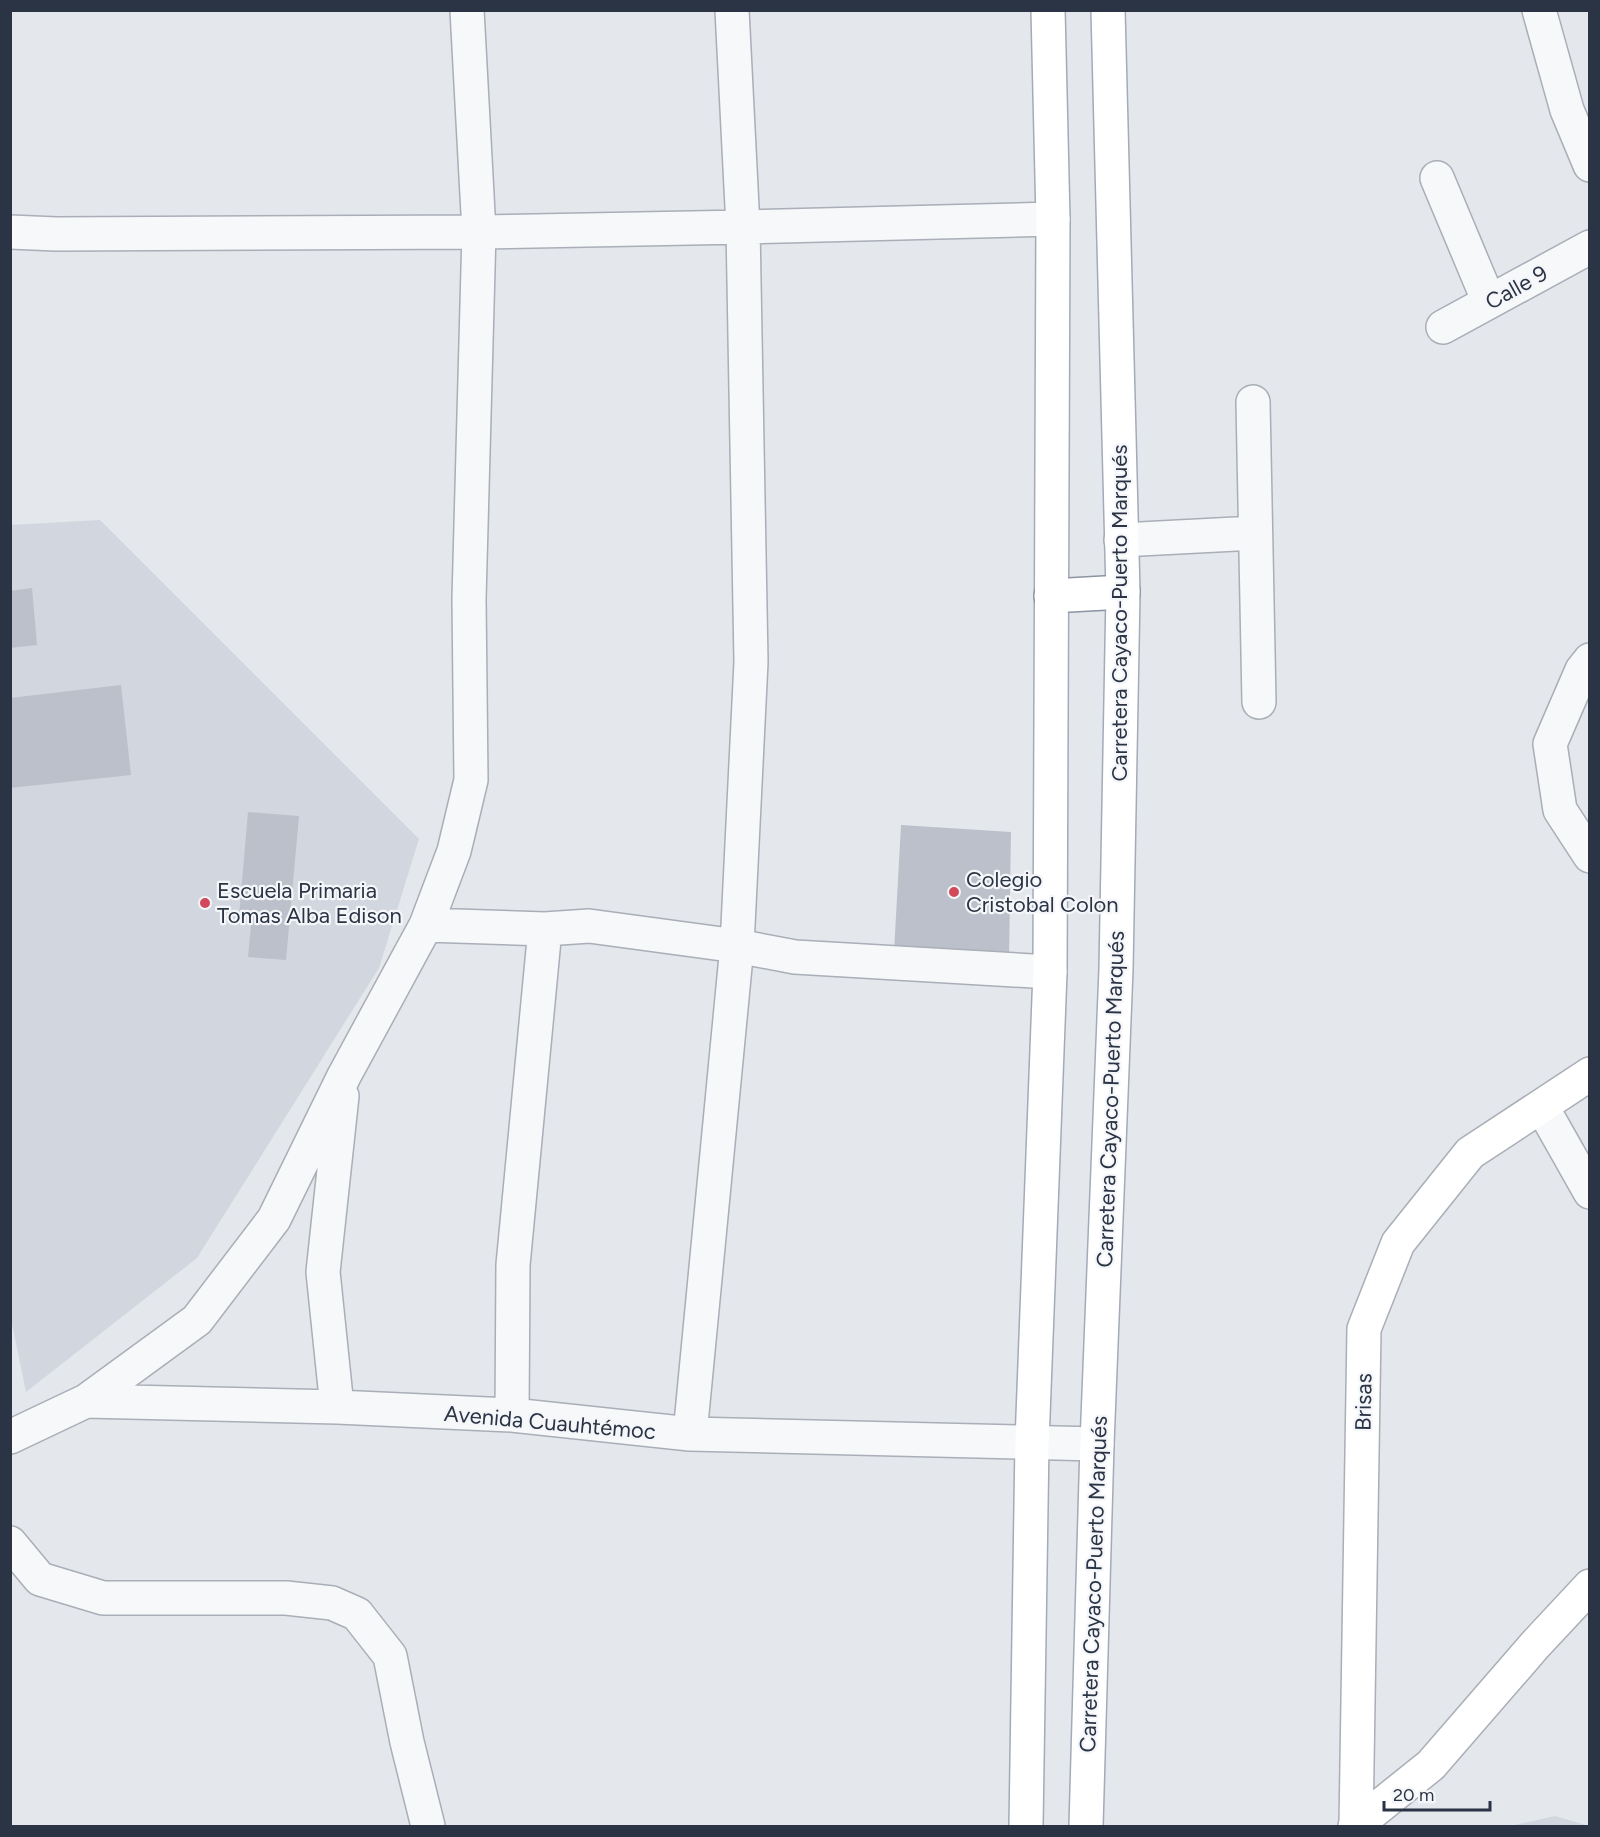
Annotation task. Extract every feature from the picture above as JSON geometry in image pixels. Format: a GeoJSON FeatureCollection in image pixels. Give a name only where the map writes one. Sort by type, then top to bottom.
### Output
{"type":"FeatureCollection","features":[{"type":"Feature","properties":{"kind":"main road"},"geometry":{"type":"LineString","coordinates":[[1026,1827],[1032,1442],[1050,972],[1053,219],[1048,10]]}},
{"type":"Feature","properties":{"kind":"main road","name":"Carretera Cayaco-Puerto Marqués"},"geometry":{"type":"LineString","coordinates":[[1086,1827],[1097,1444],[1116,969],[1123,592],[1108,10]]}},
{"type":"Feature","properties":{"kind":"main road"},"geometry":{"type":"LineString","coordinates":[[1051,596],[1123,592]]}},
{"type":"Feature","properties":{"kind":"main road","name":"Brisas"},"geometry":{"type":"LineString","coordinates":[[1355,1826],[1364,1329],[1398,1243],[1470,1153],[1590,1074]]}},
{"type":"Feature","properties":{"kind":"main road"},"geometry":{"type":"LineString","coordinates":[[1355,1826],[1431,1765],[1535,1645],[1590,1586]]}},
{"type":"Feature","properties":{"kind":"street"},"geometry":{"type":"LineString","coordinates":[[86,1401],[197,1320],[274,1219],[344,1076],[426,926],[454,851],[471,780],[469,599],[479,232],[467,10]]}},
{"type":"Feature","properties":{"kind":"street"},"geometry":{"type":"LineString","coordinates":[[690,1434],[737,946],[751,662],[743,228],[732,10]]}},
{"type":"Feature","properties":{"kind":"street"},"geometry":{"type":"LineString","coordinates":[[1539,10],[1578,101],[1590,165]]}},
{"type":"Feature","properties":{"kind":"street"},"geometry":{"type":"LineString","coordinates":[[1437,178],[1489,302]]}},
{"type":"Feature","properties":{"kind":"street"},"geometry":{"type":"LineString","coordinates":[[10,232],[56,234],[479,232],[743,228],[1053,219]]}},
{"type":"Feature","properties":{"kind":"street","name":"Calle 9"},"geometry":{"type":"LineString","coordinates":[[1443,327],[1590,247]]}},
{"type":"Feature","properties":{"kind":"street"},"geometry":{"type":"LineString","coordinates":[[1253,402],[1259,702]]}},
{"type":"Feature","properties":{"kind":"street"},"geometry":{"type":"LineString","coordinates":[[1121,540],[1256,533]]}},
{"type":"Feature","properties":{"kind":"street"},"geometry":{"type":"LineString","coordinates":[[1587,670],[1550,744],[1560,810],[1590,856]]}},
{"type":"Feature","properties":{"kind":"street"},"geometry":{"type":"LineString","coordinates":[[426,926],[545,929],[589,926],[737,946],[795,957],[1050,972]]}},
{"type":"Feature","properties":{"kind":"street"},"geometry":{"type":"LineString","coordinates":[[512,1415],[513,1265],[545,929]]}},
{"type":"Feature","properties":{"kind":"street"},"geometry":{"type":"LineString","coordinates":[[337,1407],[323,1272],[344,1076]]}},
{"type":"Feature","properties":{"kind":"street"},"geometry":{"type":"LineString","coordinates":[[1542,1107],[1590,1192]]}},
{"type":"Feature","properties":{"kind":"street","name":"Avenida Cuauhtémoc"},"geometry":{"type":"LineString","coordinates":[[10,1437],[86,1401],[337,1407],[512,1415],[690,1434],[1097,1444]]}},
{"type":"Feature","properties":{"kind":"street"},"geometry":{"type":"LineString","coordinates":[[10,1543],[40,1580],[103,1598],[285,1598],[332,1603],[357,1614],[390,1656],[407,1742],[428,1827]]}},
{"type":"Feature","properties":{"kind":"shaded area","name":"Escuela Primaria Tomas Alba Edison"},"geometry":{"type":"Polygon","coordinates":[[[100,520],[419,839],[379,968],[197,1258],[26,1392],[10,1314],[10,525],[100,520]]]}},
{"type":"Feature","properties":{"kind":"shaded area"},"geometry":{"type":"Polygon","coordinates":[[[1555,1816],[1589,1826],[1510,1826],[1555,1816]]]}},
{"type":"Feature","properties":{"kind":"building"},"geometry":{"type":"Polygon","coordinates":[[[32,588],[37,645],[10,648],[10,591],[32,588]]]}},
{"type":"Feature","properties":{"kind":"building"},"geometry":{"type":"Polygon","coordinates":[[[121,685],[131,775],[10,788],[10,698],[121,685]]]}},
{"type":"Feature","properties":{"kind":"building"},"geometry":{"type":"Polygon","coordinates":[[[248,812],[299,816],[286,960],[248,957],[252,916],[239,916],[248,812]]]}},
{"type":"Feature","properties":{"kind":"building","name":"Colegio Cristobal Colon"},"geometry":{"type":"Polygon","coordinates":[[[901,825],[1011,832],[1009,958],[894,952],[901,825]]]}},
{"type":"Feature","properties":{"kind":"place","name":"Colegio Cristobal Colon"},"geometry":{"type":"Point","coordinates":[954,892]}},
{"type":"Feature","properties":{"kind":"place","name":"Escuela Primaria Tomas Alba Edison"},"geometry":{"type":"Point","coordinates":[205,903]}}]}
